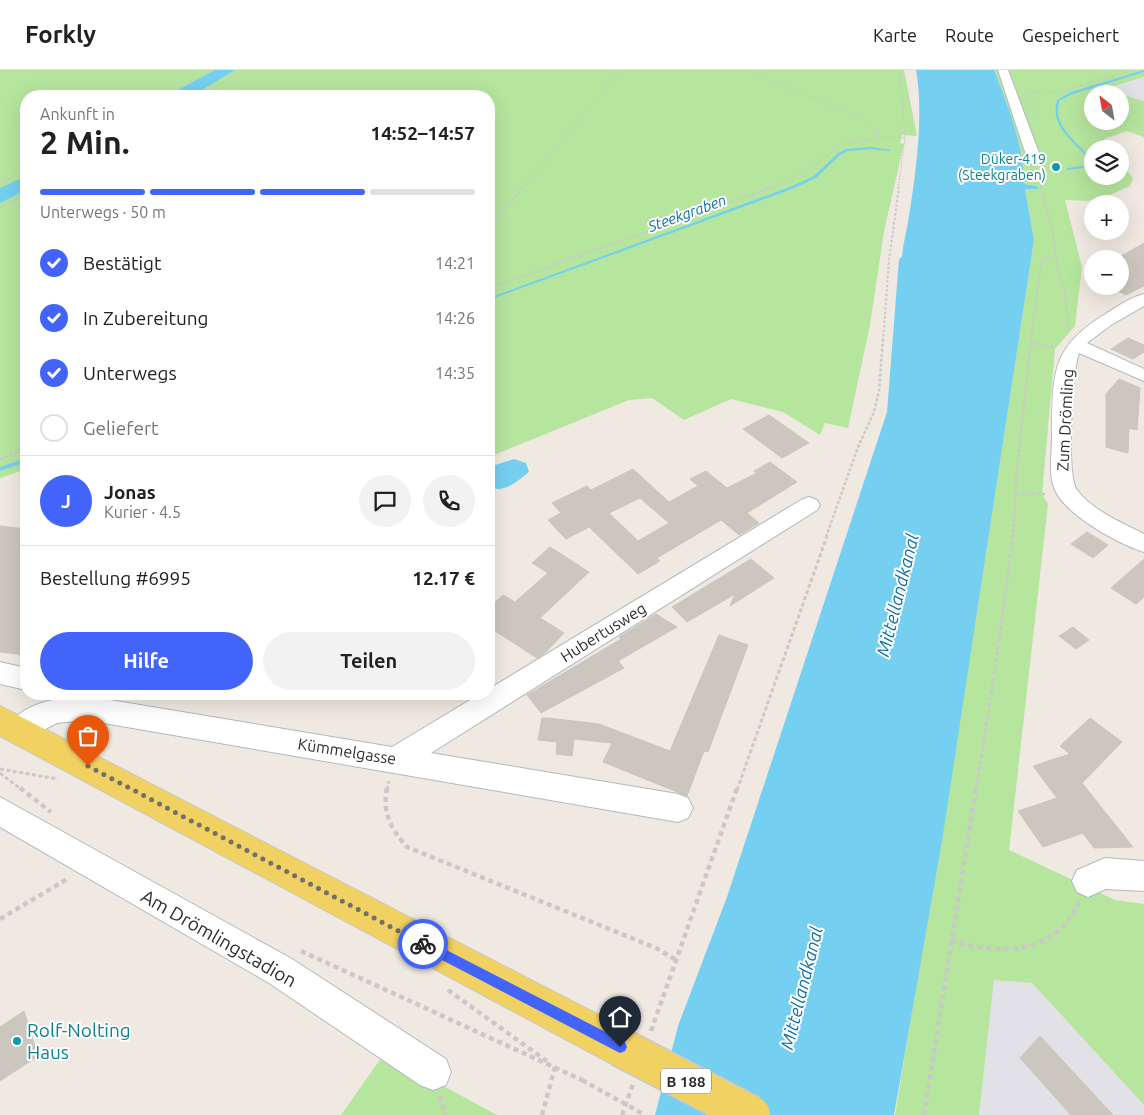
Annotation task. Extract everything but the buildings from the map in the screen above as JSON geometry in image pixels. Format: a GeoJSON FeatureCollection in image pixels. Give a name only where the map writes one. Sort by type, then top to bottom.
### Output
{"type":"FeatureCollection","features":[{"type":"Feature","properties":{"kind":"main road","name":"B 188"},"geometry":{"type":"LineString","coordinates":[[10,725],[751,1115]]}},
{"type":"Feature","properties":{"kind":"street"},"geometry":{"type":"LineString","coordinates":[[1003,70],[1023,132],[1036,161]]}},
{"type":"Feature","properties":{"kind":"street"},"geometry":{"type":"LineString","coordinates":[[1144,299],[1086,336],[1073,348],[1144,376]]}},
{"type":"Feature","properties":{"kind":"street","name":"Zum Drömling"},"geometry":{"type":"LineString","coordinates":[[1073,348],[1065,370],[1063,486],[1069,495],[1091,513],[1144,544]]}},
{"type":"Feature","properties":{"kind":"street","name":"Hubertusweg"},"geometry":{"type":"LineString","coordinates":[[495,699],[809,505]]}},
{"type":"Feature","properties":{"kind":"street"},"geometry":{"type":"LineString","coordinates":[[0,673],[20,678]]}},
{"type":"Feature","properties":{"kind":"street","name":"Hubertusweg"},"geometry":{"type":"LineString","coordinates":[[397,759],[493,700]]}},
{"type":"Feature","properties":{"kind":"street","name":"Kümmelgasse"},"geometry":{"type":"LineString","coordinates":[[10,725],[46,713],[69,701],[86,708],[397,759],[678,808]]}},
{"type":"Feature","properties":{"kind":"street","name":"Am Drömlingstadion"},"geometry":{"type":"LineString","coordinates":[[0,811],[87,863],[258,958],[376,1032],[433,1072]]}},
{"type":"Feature","properties":{"kind":"street"},"geometry":{"type":"LineString","coordinates":[[1088,882],[1105,873],[1144,876]]}},
{"type":"Feature","properties":{"kind":"path"},"geometry":{"type":"LineString","coordinates":[[174,90],[212,70]]}},
{"type":"Feature","properties":{"kind":"path"},"geometry":{"type":"LineString","coordinates":[[208,90],[244,70]]}},
{"type":"Feature","properties":{"kind":"path"},"geometry":{"type":"LineString","coordinates":[[495,221],[620,70]]}},
{"type":"Feature","properties":{"kind":"path"},"geometry":{"type":"LineString","coordinates":[[745,70],[854,114],[875,127],[878,132],[878,138]]}},
{"type":"Feature","properties":{"kind":"path"},"geometry":{"type":"LineString","coordinates":[[622,1115],[635,1053],[677,960],[858,447],[874,412],[879,391],[889,260],[905,138],[900,70]]}},
{"type":"Feature","properties":{"kind":"path"},"geometry":{"type":"LineString","coordinates":[[1030,92],[1063,92],[1134,70]]}},
{"type":"Feature","properties":{"kind":"path"},"geometry":{"type":"LineString","coordinates":[[495,286],[766,190],[808,170],[835,148],[878,138],[905,138]]}},
{"type":"Feature","properties":{"kind":"path"},"geometry":{"type":"LineString","coordinates":[[0,183],[20,172]]}},
{"type":"Feature","properties":{"kind":"path"},"geometry":{"type":"LineString","coordinates":[[1031,342],[1073,348],[1067,328],[1065,290],[1058,274],[1053,233],[1040,185]]}},
{"type":"Feature","properties":{"kind":"path"},"geometry":{"type":"LineString","coordinates":[[0,208],[20,196]]}},
{"type":"Feature","properties":{"kind":"path"},"geometry":{"type":"LineString","coordinates":[[924,1115],[996,670],[1041,262],[1055,254]]}},
{"type":"Feature","properties":{"kind":"path"},"geometry":{"type":"LineString","coordinates":[[0,459],[20,452]]}},
{"type":"Feature","properties":{"kind":"path"},"geometry":{"type":"LineString","coordinates":[[1016,494],[1034,492],[1069,495]]}},
{"type":"Feature","properties":{"kind":"path"},"geometry":{"type":"LineString","coordinates":[[397,759],[384,798],[389,826],[407,847],[656,948],[677,960]]}},
{"type":"Feature","properties":{"kind":"path"},"geometry":{"type":"LineString","coordinates":[[0,769],[60,780]]}},
{"type":"Feature","properties":{"kind":"path"},"geometry":{"type":"LineString","coordinates":[[0,773],[53,814]]}},
{"type":"Feature","properties":{"kind":"path"},"geometry":{"type":"LineString","coordinates":[[0,919],[74,875],[87,863]]}},
{"type":"Feature","properties":{"kind":"path"},"geometry":{"type":"LineString","coordinates":[[951,941],[972,948],[1018,950],[1049,940],[1070,921],[1088,882]]}},
{"type":"Feature","properties":{"kind":"path"},"geometry":{"type":"LineString","coordinates":[[294,948],[555,1067],[646,1115]]}},
{"type":"Feature","properties":{"kind":"path"},"geometry":{"type":"LineString","coordinates":[[443,986],[555,1067]]}},
{"type":"Feature","properties":{"kind":"path"},"geometry":{"type":"LineString","coordinates":[[542,1115],[555,1067]]}},
{"type":"Feature","properties":{"kind":"shaded area"},"geometry":{"type":"Polygon","coordinates":[[[1144,77],[1144,101],[1129,97],[1129,85],[1120,85],[1144,77]]]}},
{"type":"Feature","properties":{"kind":"shaded area"},"geometry":{"type":"Polygon","coordinates":[[[993,980],[1032,983],[1144,1105],[1144,1115],[979,1115],[993,980]]]}},
{"type":"Feature","properties":{"kind":"green space"},"geometry":{"type":"Polygon","coordinates":[[[0,70],[904,70],[917,136],[902,135],[900,143],[904,144],[884,231],[870,325],[848,428],[825,423],[820,435],[783,412],[731,399],[684,420],[652,398],[629,400],[495,455],[495,90],[20,90],[20,471],[0,478],[0,70]]]}},
{"type":"Feature","properties":{"kind":"green space"},"geometry":{"type":"Polygon","coordinates":[[[994,70],[1144,70],[1144,77],[1118,85],[1084,85],[1084,130],[1129,130],[1129,97],[1144,101],[1144,137],[1127,131],[1105,140],[1084,140],[1084,185],[1129,185],[1129,173],[1133,178],[1130,186],[1110,195],[1084,195],[1084,201],[1065,200],[1082,267],[1075,326],[1055,349],[1042,494],[1048,504],[1009,850],[1115,900],[1144,904],[1144,1105],[1032,983],[994,980],[979,1115],[895,1115],[974,631],[1034,240],[1025,189],[1038,189],[1037,186],[1024,184],[1021,155],[1010,111],[994,70]]]}},
{"type":"Feature","properties":{"kind":"green space"},"geometry":{"type":"Polygon","coordinates":[[[384,1054],[497,1115],[341,1115],[384,1054]]]}},
{"type":"Feature","properties":{"kind":"water","name":"Mittellandkanal"},"geometry":{"type":"Polygon","coordinates":[[[916,70],[994,70],[1010,111],[1018,140],[1024,184],[1037,186],[1038,189],[1025,189],[1034,240],[942,841],[894,1115],[655,1115],[678,1026],[727,897],[887,412],[899,259],[902,257],[908,221],[918,143],[919,105],[916,70]]]}},
{"type":"Feature","properties":{"kind":"water"},"geometry":{"type":"Polygon","coordinates":[[[514,459],[526,463],[529,472],[506,488],[495,489],[495,465],[514,459]]]}},
{"type":"Feature","properties":{"kind":"waterway"},"geometry":{"type":"LineString","coordinates":[[191,90],[227,70]]}},
{"type":"Feature","properties":{"kind":"waterway","name":"Steekgraben"},"geometry":{"type":"LineString","coordinates":[[1084,152],[1061,126],[1056,110],[1058,101],[1072,93],[1144,71]]}},
{"type":"Feature","properties":{"kind":"waterway","name":"Steekgraben"},"geometry":{"type":"LineString","coordinates":[[495,297],[791,188],[815,177],[839,154],[847,150],[870,148],[889,150]]}},
{"type":"Feature","properties":{"kind":"waterway","name":"Steekgraben"},"geometry":{"type":"LineString","coordinates":[[1068,169],[1084,167]]}},
{"type":"Feature","properties":{"kind":"waterway"},"geometry":{"type":"LineString","coordinates":[[0,197],[20,185]]}},
{"type":"Feature","properties":{"kind":"waterway","name":"Steekgraben"},"geometry":{"type":"LineString","coordinates":[[0,469],[20,462]]}},
{"type":"Feature","properties":{"kind":"way so far"},"geometry":{"type":"LineString","coordinates":[[88,766],[423,944]]}},
{"type":"Feature","properties":{"kind":"place","name":"Düker-419 (Steekgraben)"},"geometry":{"type":"Point","coordinates":[1056,167]}},
{"type":"Feature","properties":{"kind":"place","name":"Rolf-Nolting Haus"},"geometry":{"type":"Point","coordinates":[17,1041]}},
{"type":"Feature","properties":{"kind":"route"},"geometry":{"type":"LineString","coordinates":[[423,944],[620,1047]]}}]}
